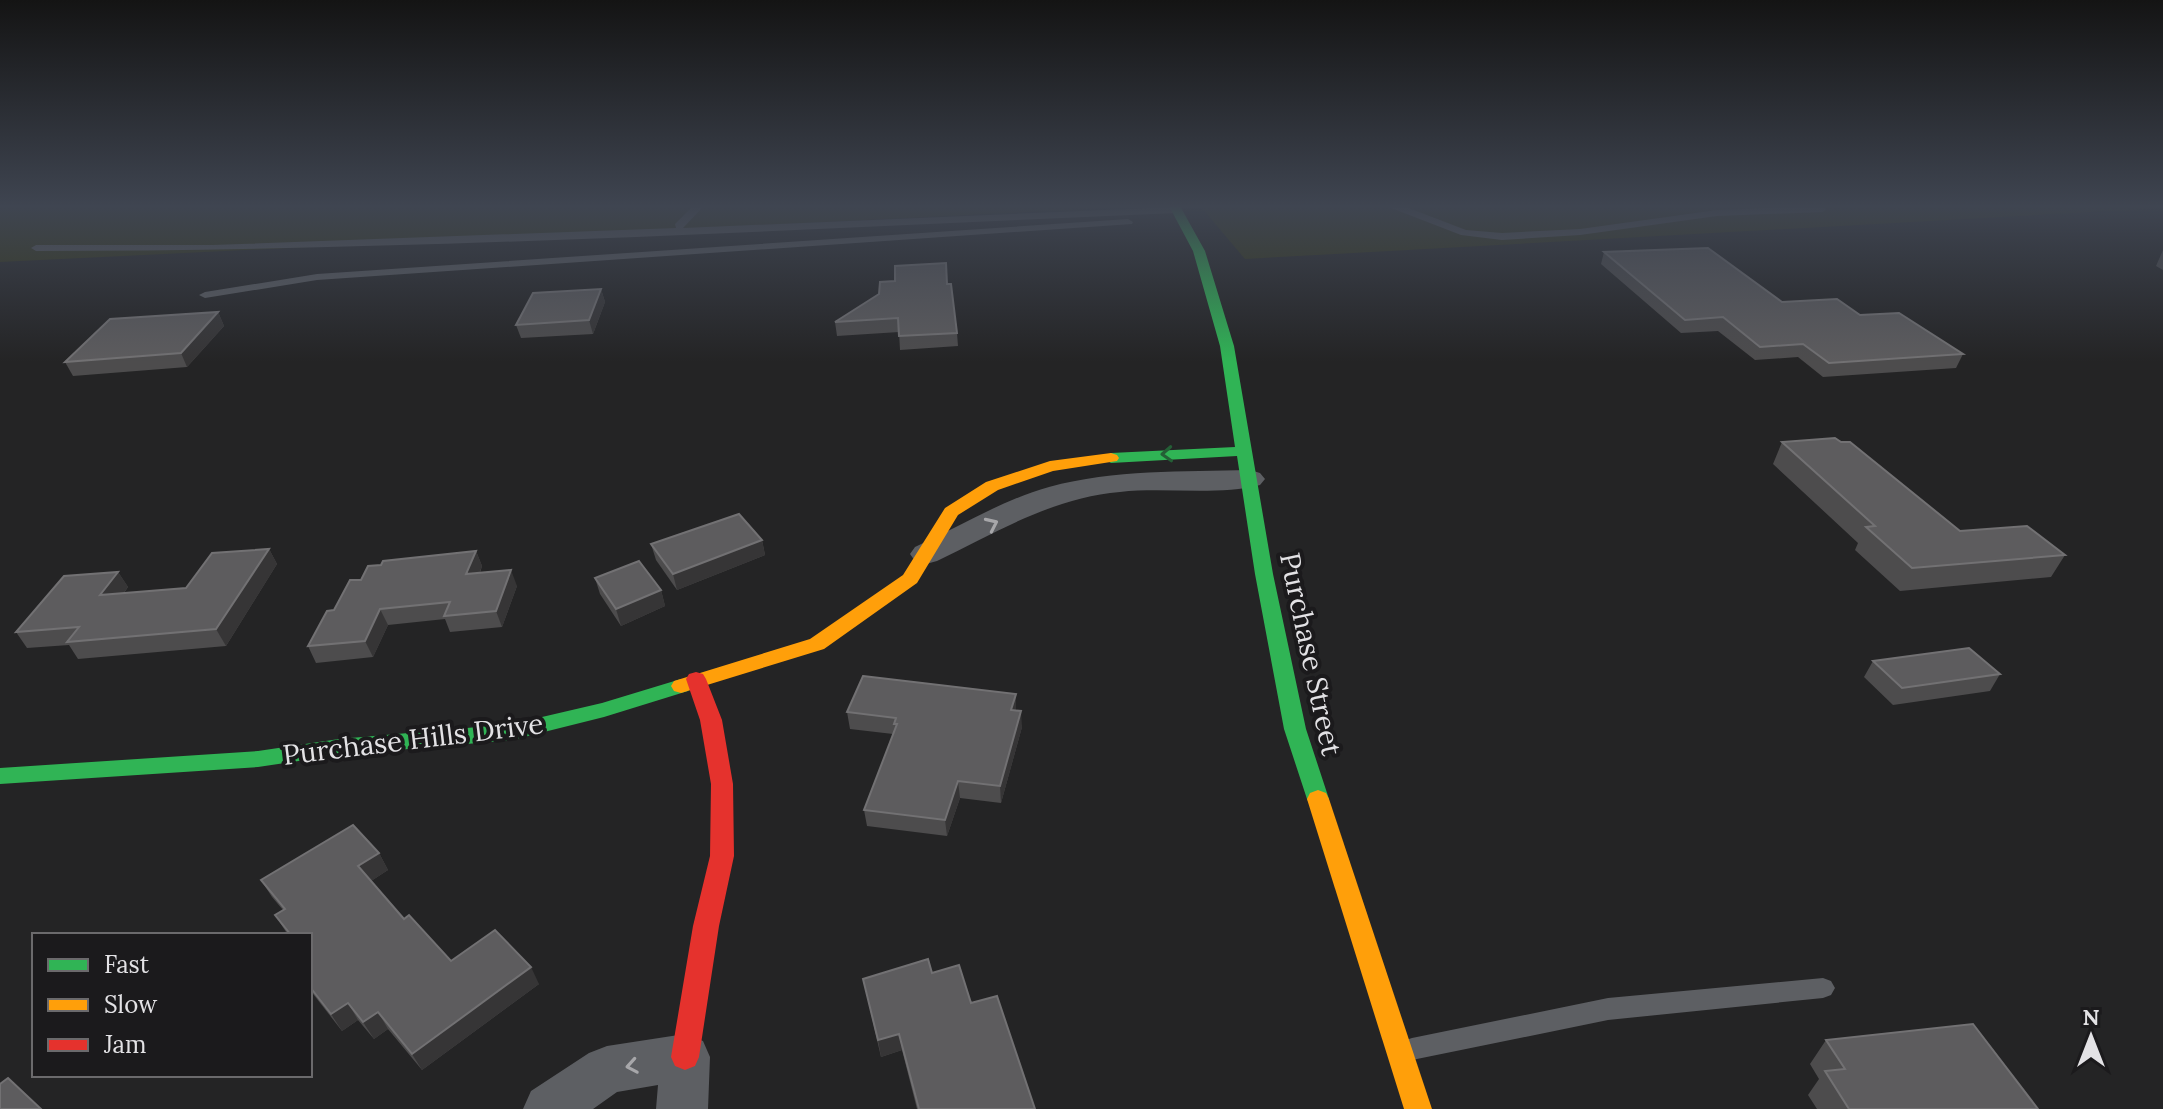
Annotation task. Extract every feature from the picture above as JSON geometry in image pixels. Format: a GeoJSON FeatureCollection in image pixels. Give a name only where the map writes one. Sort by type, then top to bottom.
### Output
{"type":"FeatureCollection","features":[{"type":"Feature","properties":{"kind":"street","name":"Purchase Street"},"geometry":{"type":"LineString","coordinates":[[1201,258],[1227,346],[1264,574],[1295,729],[1418,1109]]}},
{"type":"Feature","properties":{"kind":"street","name":"Purchase Hills Drive"},"geometry":{"type":"LineString","coordinates":[[0,776],[258,759],[339,747],[512,732],[604,710],[817,644],[910,579],[951,512],[992,486],[1028,473],[1102,458],[1248,465]]}},
{"type":"Feature","properties":{"kind":"street","name":"Purchase Hills Drive"},"geometry":{"type":"LineString","coordinates":[[926,554],[1058,494],[1106,484],[1248,465]]}},
{"type":"Feature","properties":{"kind":"street"},"geometry":{"type":"LineString","coordinates":[[1028,473],[1058,494]]}},
{"type":"Feature","properties":{"kind":"street"},"geometry":{"type":"LineString","coordinates":[[682,1109],[685,1057],[706,926],[722,856],[722,784],[711,720],[696,679]]}},
{"type":"Feature","properties":{"kind":"street"},"geometry":{"type":"LineString","coordinates":[[549,1109],[607,1070],[685,1057]]}},
{"type":"Feature","properties":{"kind":"lane"},"geometry":{"type":"LineString","coordinates":[[205,295],[317,277],[564,258]]}},
{"type":"Feature","properties":{"kind":"lane"},"geometry":{"type":"LineString","coordinates":[[1399,1051],[1608,1009],[1823,988]]}},
{"type":"Feature","properties":{"kind":"green space"},"geometry":{"type":"Polygon","coordinates":[[[0,258],[87,258],[0,262],[0,258]]]}},
{"type":"Feature","properties":{"kind":"building"},"geometry":{"type":"Polygon","coordinates":[[[1611,258],[1721,258],[1782,302],[1837,299],[1860,315],[1899,313],[1963,354],[1829,363],[1803,344],[1760,347],[1723,317],[1685,320],[1611,258]]]}},
{"type":"Feature","properties":{"kind":"building"},"geometry":{"type":"Polygon","coordinates":[[[946,263],[957,333],[899,336],[898,318],[835,322],[879,294],[880,282],[895,281],[895,266],[946,263]]]}},
{"type":"Feature","properties":{"kind":"building"},"geometry":{"type":"Polygon","coordinates":[[[601,289],[589,320],[516,325],[533,293],[601,289]]]}},
{"type":"Feature","properties":{"kind":"building"},"geometry":{"type":"Polygon","coordinates":[[[218,312],[181,353],[65,362],[110,319],[218,312]]]}},
{"type":"Feature","properties":{"kind":"building"},"geometry":{"type":"Polygon","coordinates":[[[1835,438],[1850,442],[1960,531],[2027,526],[2065,555],[1912,568],[1866,527],[1875,526],[1782,442],[1835,438]]]}},
{"type":"Feature","properties":{"kind":"building"},"geometry":{"type":"Polygon","coordinates":[[[739,514],[762,540],[673,574],[651,544],[739,514]]]}},
{"type":"Feature","properties":{"kind":"building"},"geometry":{"type":"Polygon","coordinates":[[[269,549],[216,629],[67,642],[79,627],[16,632],[64,576],[118,572],[100,595],[186,588],[212,553],[269,549]]]}},
{"type":"Feature","properties":{"kind":"building"},"geometry":{"type":"Polygon","coordinates":[[[476,551],[466,574],[511,570],[496,611],[444,616],[450,602],[380,609],[365,641],[308,646],[327,611],[334,610],[350,580],[361,580],[368,566],[381,565],[383,561],[476,551]]]}},
{"type":"Feature","properties":{"kind":"building"},"geometry":{"type":"Polygon","coordinates":[[[639,561],[661,590],[616,609],[595,578],[639,561]]]}},
{"type":"Feature","properties":{"kind":"building"},"geometry":{"type":"Polygon","coordinates":[[[1969,648],[2000,674],[1902,688],[1873,661],[1969,648]]]}},
{"type":"Feature","properties":{"kind":"building"},"geometry":{"type":"Polygon","coordinates":[[[863,676],[1016,694],[1011,710],[1021,711],[1000,786],[958,781],[945,820],[864,810],[897,724],[894,724],[896,718],[847,712],[863,676]]]}},
{"type":"Feature","properties":{"kind":"building"},"geometry":{"type":"Polygon","coordinates":[[[353,825],[379,853],[358,866],[404,919],[409,915],[451,961],[495,930],[531,967],[412,1054],[378,1012],[363,1022],[348,1003],[331,1014],[312,990],[312,933],[289,933],[275,915],[285,909],[261,880],[353,825]]]}},
{"type":"Feature","properties":{"kind":"building"},"geometry":{"type":"Polygon","coordinates":[[[928,959],[932,973],[959,965],[971,1003],[997,996],[1035,1109],[919,1109],[899,1034],[878,1040],[863,979],[928,959]]]}},
{"type":"Feature","properties":{"kind":"building"},"geometry":{"type":"Polygon","coordinates":[[[1973,1024],[2038,1109],[1849,1109],[1825,1071],[1845,1069],[1826,1040],[1973,1024]]]}},
{"type":"Feature","properties":{"kind":"building"},"geometry":{"type":"Polygon","coordinates":[[[8,1078],[41,1109],[0,1109],[0,1084],[8,1078]]]}},
{"type":"Feature","properties":{"kind":"traffic: fast"},"geometry":{"type":"LineString","coordinates":[[1201,258],[1227,346],[1264,574],[1295,729],[1318,799]]}},
{"type":"Feature","properties":{"kind":"traffic: fast"},"geometry":{"type":"LineString","coordinates":[[1111,458],[1245,451]]}},
{"type":"Feature","properties":{"kind":"traffic: fast"},"geometry":{"type":"LineString","coordinates":[[0,776],[258,759],[339,747],[512,732],[604,710],[681,686]]}},
{"type":"Feature","properties":{"kind":"traffic: slow"},"geometry":{"type":"LineString","coordinates":[[681,686],[817,644],[910,579],[951,512],[992,486],[1050,466],[1111,458]]}},
{"type":"Feature","properties":{"kind":"traffic: slow"},"geometry":{"type":"LineString","coordinates":[[1318,799],[1418,1109]]}},
{"type":"Feature","properties":{"kind":"traffic: jam"},"geometry":{"type":"LineString","coordinates":[[685,1057],[706,926],[722,856],[722,784],[711,720],[696,679]]}}]}
